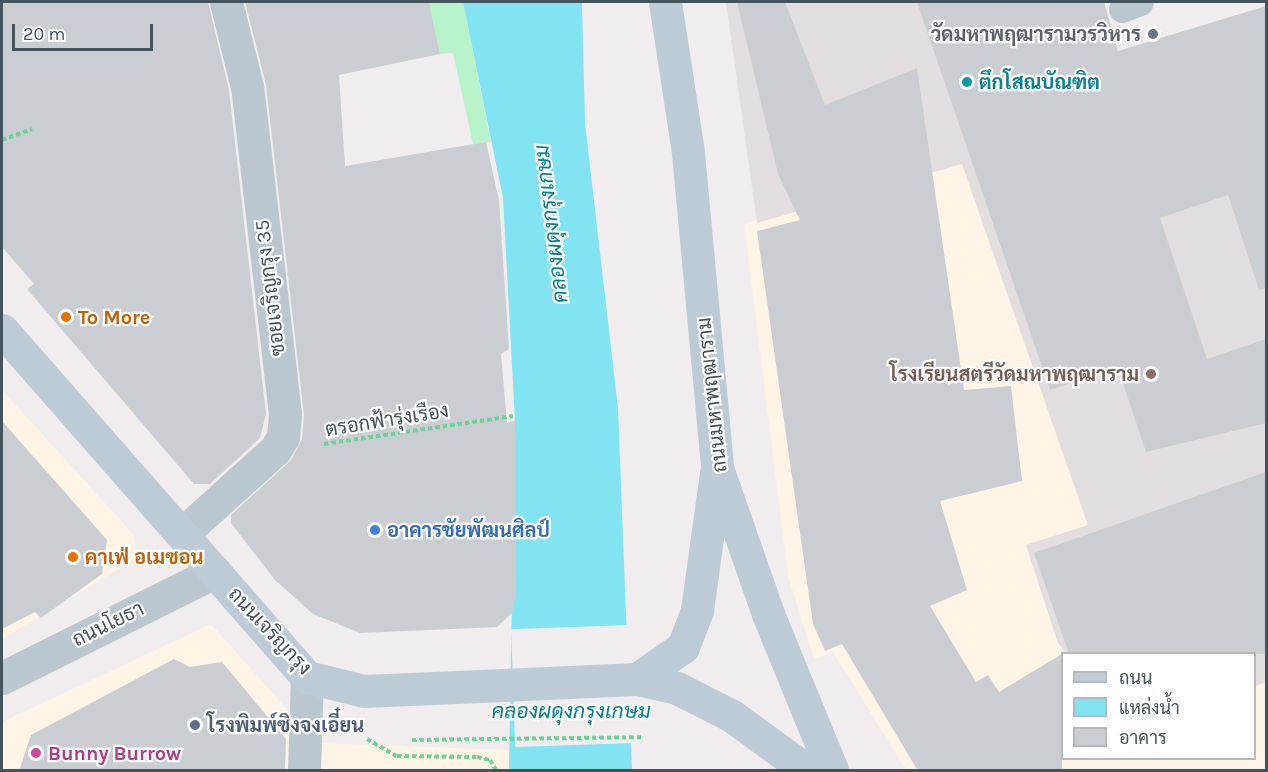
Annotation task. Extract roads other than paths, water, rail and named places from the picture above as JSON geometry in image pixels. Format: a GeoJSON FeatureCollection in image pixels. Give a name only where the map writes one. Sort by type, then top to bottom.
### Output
{"type":"FeatureCollection","features":[{"type":"Feature","properties":{"kind":"main road","name":"ถนนมหาพฤฒาราม"},"geometry":{"type":"LineString","coordinates":[[665,2],[688,153],[717,468],[768,614],[832,771]]}},
{"type":"Feature","properties":{"kind":"main road","name":"ถนนเจริญกรุง"},"geometry":{"type":"LineString","coordinates":[[2,330],[307,677],[364,691],[637,679],[677,688],[732,716],[806,771]]}},
{"type":"Feature","properties":{"kind":"main road"},"geometry":{"type":"LineString","coordinates":[[637,679],[683,647],[697,610],[717,468]]}},
{"type":"Feature","properties":{"kind":"street","name":"ซอยเจริญกรุง 35"},"geometry":{"type":"LineString","coordinates":[[183,534],[266,457],[283,437],[285,414],[247,87],[226,2]]}},
{"type":"Feature","properties":{"kind":"street","name":"ถนนโยธา"},"geometry":{"type":"LineString","coordinates":[[2,678],[215,572]]}},
{"type":"Feature","properties":{"kind":"street"},"geometry":{"type":"LineString","coordinates":[[304,771],[307,677]]}},
{"type":"Feature","properties":{"kind":"water","name":"คลองผดุงกรุงเกษม"},"geometry":{"type":"Polygon","coordinates":[[[463,2],[582,2],[585,123],[618,408],[632,770],[509,770],[515,421],[503,198],[463,2]]]}},
{"type":"Feature","properties":{"kind":"place","name":"วัดมหาพฤฒารามวรวิหาร"},"geometry":{"type":"Point","coordinates":[1153,34]}},
{"type":"Feature","properties":{"kind":"place","name":"ตึกโสณบัณฑิต"},"geometry":{"type":"Point","coordinates":[967,82]}},
{"type":"Feature","properties":{"kind":"place","name":"To More"},"geometry":{"type":"Point","coordinates":[66,317]}},
{"type":"Feature","properties":{"kind":"place","name":"โรงเรียนสตรีวัดมหาพฤฒาราม"},"geometry":{"type":"Point","coordinates":[1151,374]}},
{"type":"Feature","properties":{"kind":"place","name":"อาคารชัยพัฒนศิลป์"},"geometry":{"type":"Point","coordinates":[375,530]}},
{"type":"Feature","properties":{"kind":"place","name":"คาเฟ่ อเมซอน"},"geometry":{"type":"Point","coordinates":[73,557]}},
{"type":"Feature","properties":{"kind":"place","name":"โรงพิมพ์ซิงจงเอี๋ยน"},"geometry":{"type":"Point","coordinates":[195,725]}},
{"type":"Feature","properties":{"kind":"place","name":"Bunny Burrow"},"geometry":{"type":"Point","coordinates":[36,753]}}]}
